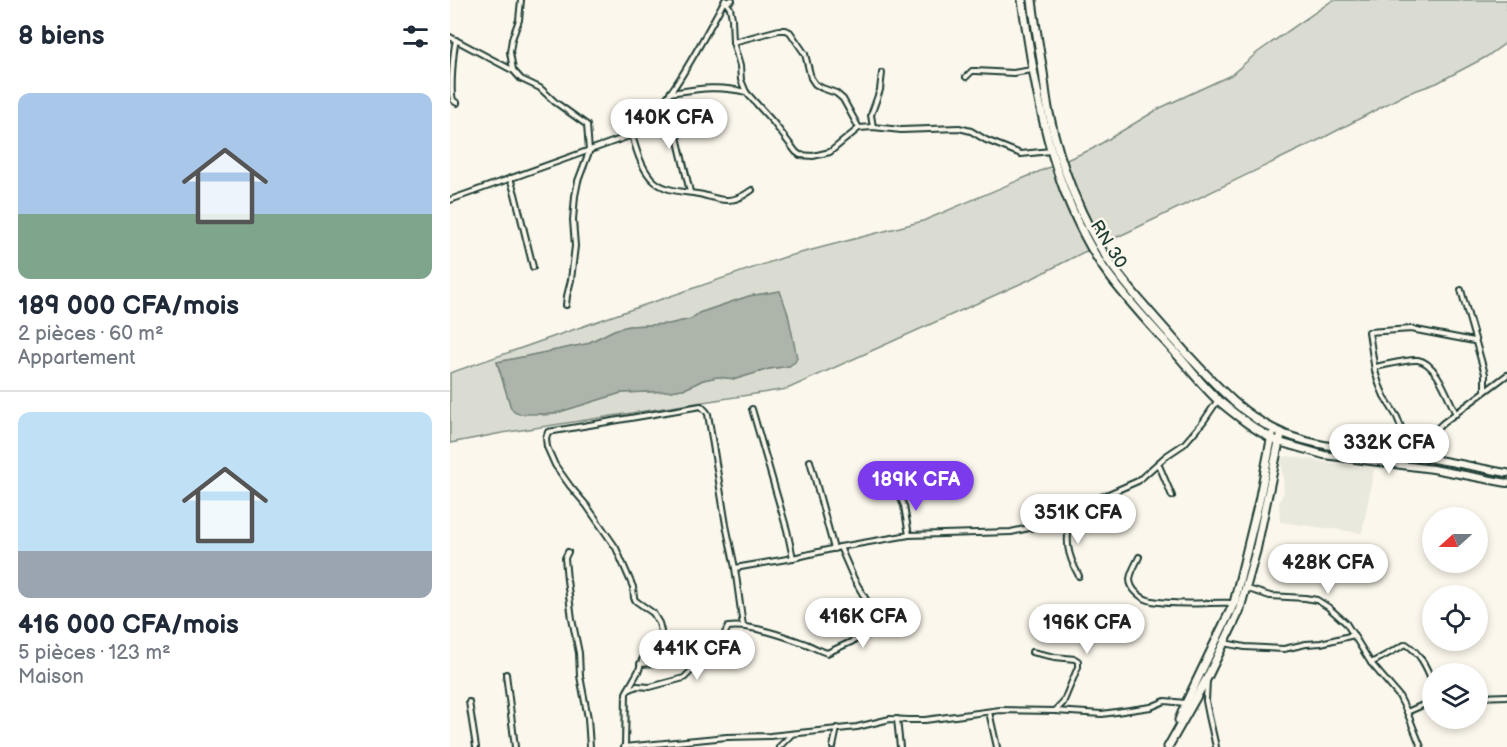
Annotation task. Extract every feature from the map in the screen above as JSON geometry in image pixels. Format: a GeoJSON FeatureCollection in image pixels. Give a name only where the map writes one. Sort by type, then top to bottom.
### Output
{"type":"FeatureCollection","features":[{"type":"Feature","properties":{"kind":"main road","name":"RN 30"},"geometry":{"type":"LineString","coordinates":[[1022,0],[1041,113],[1063,188],[1078,223],[1103,266],[1125,295],[1218,400],[1278,442]]}},
{"type":"Feature","properties":{"kind":"main road","name":"RN 30"},"geometry":{"type":"LineString","coordinates":[[1032,0],[1048,112],[1055,139],[1071,185],[1091,229],[1110,262],[1131,290],[1222,393],[1251,416],[1282,433]]}},
{"type":"Feature","properties":{"kind":"main road"},"geometry":{"type":"LineString","coordinates":[[1172,739],[1186,703],[1234,603],[1274,430]]}},
{"type":"Feature","properties":{"kind":"main road"},"geometry":{"type":"LineString","coordinates":[[1168,747],[1208,678],[1239,612],[1256,551],[1278,442],[1282,433]]}},
{"type":"Feature","properties":{"kind":"street"},"geometry":{"type":"LineString","coordinates":[[513,70],[510,45],[519,20],[521,0]]}},
{"type":"Feature","properties":{"kind":"street"},"geometry":{"type":"LineString","coordinates":[[450,200],[632,135],[669,93],[726,1],[732,0]]}},
{"type":"Feature","properties":{"kind":"street"},"geometry":{"type":"LineString","coordinates":[[726,1],[730,8],[733,42],[740,66],[741,80],[746,92],[800,155],[813,156],[830,152],[859,128],[873,127],[901,130],[959,128],[971,130],[987,140],[1021,154],[1051,151]]}},
{"type":"Feature","properties":{"kind":"street"},"geometry":{"type":"LineString","coordinates":[[733,42],[779,30],[790,32],[805,54],[811,78],[815,84],[836,93],[843,99],[859,128]]}},
{"type":"Feature","properties":{"kind":"street"},"geometry":{"type":"LineString","coordinates":[[450,37],[490,60],[513,70],[521,80],[540,88],[587,125],[589,151],[575,196],[573,220],[575,246],[566,305]]}},
{"type":"Feature","properties":{"kind":"street"},"geometry":{"type":"LineString","coordinates":[[456,40],[452,63],[451,97],[457,103]]}},
{"type":"Feature","properties":{"kind":"street"},"geometry":{"type":"LineString","coordinates":[[966,77],[976,70],[1013,73],[1032,70]]}},
{"type":"Feature","properties":{"kind":"street"},"geometry":{"type":"LineString","coordinates":[[873,127],[871,115],[880,90],[882,73]]}},
{"type":"Feature","properties":{"kind":"street"},"geometry":{"type":"LineString","coordinates":[[669,93],[709,87],[746,92]]}},
{"type":"Feature","properties":{"kind":"street"},"geometry":{"type":"LineString","coordinates":[[662,102],[674,124],[690,192]]}},
{"type":"Feature","properties":{"kind":"street"},"geometry":{"type":"LineString","coordinates":[[632,135],[648,175],[664,187],[726,200],[739,198],[752,190]]}},
{"type":"Feature","properties":{"kind":"street"},"geometry":{"type":"LineString","coordinates":[[510,178],[533,267]]}},
{"type":"Feature","properties":{"kind":"street"},"geometry":{"type":"LineString","coordinates":[[1461,290],[1485,374],[1485,391]]}},
{"type":"Feature","properties":{"kind":"street"},"geometry":{"type":"LineString","coordinates":[[1410,454],[1397,417],[1382,390],[1375,367],[1369,332],[1411,329],[1474,341]]}},
{"type":"Feature","properties":{"kind":"street"},"geometry":{"type":"LineString","coordinates":[[1375,367],[1416,360],[1424,362],[1436,374],[1456,414]]}},
{"type":"Feature","properties":{"kind":"street"},"geometry":{"type":"LineString","coordinates":[[1410,454],[1443,423],[1507,375]]}},
{"type":"Feature","properties":{"kind":"street"},"geometry":{"type":"LineString","coordinates":[[735,568],[909,534],[1011,532],[1056,522],[1088,503],[1138,481],[1166,456],[1184,444],[1218,400]]}},
{"type":"Feature","properties":{"kind":"street"},"geometry":{"type":"LineString","coordinates":[[743,626],[708,414],[704,408],[701,406],[548,432],[547,447],[555,465],[588,506],[616,548],[633,587],[634,598],[653,613],[661,631],[646,653],[626,695],[625,747],[857,727],[897,719],[926,720],[1013,710],[1102,714],[1151,707],[1165,701],[1186,703]]}},
{"type":"Feature","properties":{"kind":"street"},"geometry":{"type":"LineString","coordinates":[[752,409],[793,558]]}},
{"type":"Feature","properties":{"kind":"street"},"geometry":{"type":"LineString","coordinates":[[1282,433],[1326,446],[1410,454],[1507,473]]}},
{"type":"Feature","properties":{"kind":"street"},"geometry":{"type":"LineString","coordinates":[[1278,442],[1324,455],[1433,469],[1507,483]]}},
{"type":"Feature","properties":{"kind":"street"},"geometry":{"type":"LineString","coordinates":[[810,461],[834,549]]}},
{"type":"Feature","properties":{"kind":"street"},"geometry":{"type":"LineString","coordinates":[[1158,463],[1172,496]]}},
{"type":"Feature","properties":{"kind":"street"},"geometry":{"type":"LineString","coordinates":[[900,496],[909,534]]}},
{"type":"Feature","properties":{"kind":"street"},"geometry":{"type":"LineString","coordinates":[[1070,515],[1067,542],[1069,554],[1079,576]]}},
{"type":"Feature","properties":{"kind":"street"},"geometry":{"type":"LineString","coordinates":[[628,690],[637,686],[650,687],[684,678],[705,660],[722,651],[728,627],[743,626],[808,645],[827,653],[875,631],[879,622],[854,579],[840,547]]}},
{"type":"Feature","properties":{"kind":"street"},"geometry":{"type":"LineString","coordinates":[[568,552],[565,558],[566,572],[588,718],[590,747]]}},
{"type":"Feature","properties":{"kind":"street"},"geometry":{"type":"LineString","coordinates":[[1139,557],[1130,578],[1131,585],[1146,599],[1181,603],[1234,603]]}},
{"type":"Feature","properties":{"kind":"street"},"geometry":{"type":"LineString","coordinates":[[1245,588],[1270,596],[1317,600],[1346,623],[1371,663],[1393,688],[1407,712],[1421,747]]}},
{"type":"Feature","properties":{"kind":"street"},"geometry":{"type":"LineString","coordinates":[[1224,643],[1245,647],[1284,649],[1354,635]]}},
{"type":"Feature","properties":{"kind":"street"},"geometry":{"type":"LineString","coordinates":[[1371,663],[1406,644],[1421,657],[1424,663]]}},
{"type":"Feature","properties":{"kind":"street"},"geometry":{"type":"LineString","coordinates":[[1032,652],[1078,661],[1078,668],[1063,703],[1055,711]]}},
{"type":"Feature","properties":{"kind":"street"},"geometry":{"type":"LineString","coordinates":[[640,664],[705,660]]}},
{"type":"Feature","properties":{"kind":"street"},"geometry":{"type":"LineString","coordinates":[[506,674],[515,747]]}},
{"type":"Feature","properties":{"kind":"street"},"geometry":{"type":"LineString","coordinates":[[1208,678],[1206,701],[1216,747]]}},
{"type":"Feature","properties":{"kind":"street"},"geometry":{"type":"LineString","coordinates":[[1488,697],[1507,696]]}},
{"type":"Feature","properties":{"kind":"street"},"geometry":{"type":"LineString","coordinates":[[469,702],[476,747]]}},
{"type":"Feature","properties":{"kind":"street"},"geometry":{"type":"LineString","coordinates":[[1063,703],[1069,712]]}},
{"type":"Feature","properties":{"kind":"street"},"geometry":{"type":"LineString","coordinates":[[1407,712],[1422,705]]}},
{"type":"Feature","properties":{"kind":"street"},"geometry":{"type":"LineString","coordinates":[[989,712],[997,747]]}},
{"type":"Feature","properties":{"kind":"street"},"geometry":{"type":"LineString","coordinates":[[897,719],[900,747]]}},
{"type":"Feature","properties":{"kind":"street"},"geometry":{"type":"LineString","coordinates":[[833,747],[837,728]]}},
{"type":"Feature","properties":{"kind":"street"},"geometry":{"type":"LineString","coordinates":[[780,747],[792,733]]}},
{"type":"Feature","properties":{"kind":"shaded area"},"geometry":{"type":"Polygon","coordinates":[[[1333,0],[1507,0],[1507,42],[1486,57],[1437,83],[1406,94],[1323,138],[1033,278],[787,389],[450,443],[450,373],[785,257],[923,221],[1092,149],[1160,108],[1231,75],[1258,52],[1333,0]],[[780,291],[749,296],[699,313],[691,319],[669,324],[629,326],[614,330],[586,344],[497,362],[511,408],[544,415],[621,393],[671,391],[717,377],[736,379],[769,369],[789,366],[780,291]]]}},
{"type":"Feature","properties":{"kind":"shaded area"},"geometry":{"type":"Polygon","coordinates":[[[780,291],[788,314],[797,358],[789,366],[769,369],[736,379],[717,377],[671,391],[621,393],[553,414],[519,414],[511,408],[497,362],[586,344],[614,330],[629,326],[669,324],[691,319],[699,313],[749,296],[780,291]]]}},
{"type":"Feature","properties":{"kind":"shaded area"},"geometry":{"type":"Polygon","coordinates":[[[1288,456],[1374,470],[1362,533],[1280,522],[1279,503],[1284,491],[1281,459],[1288,456]]]}}]}
